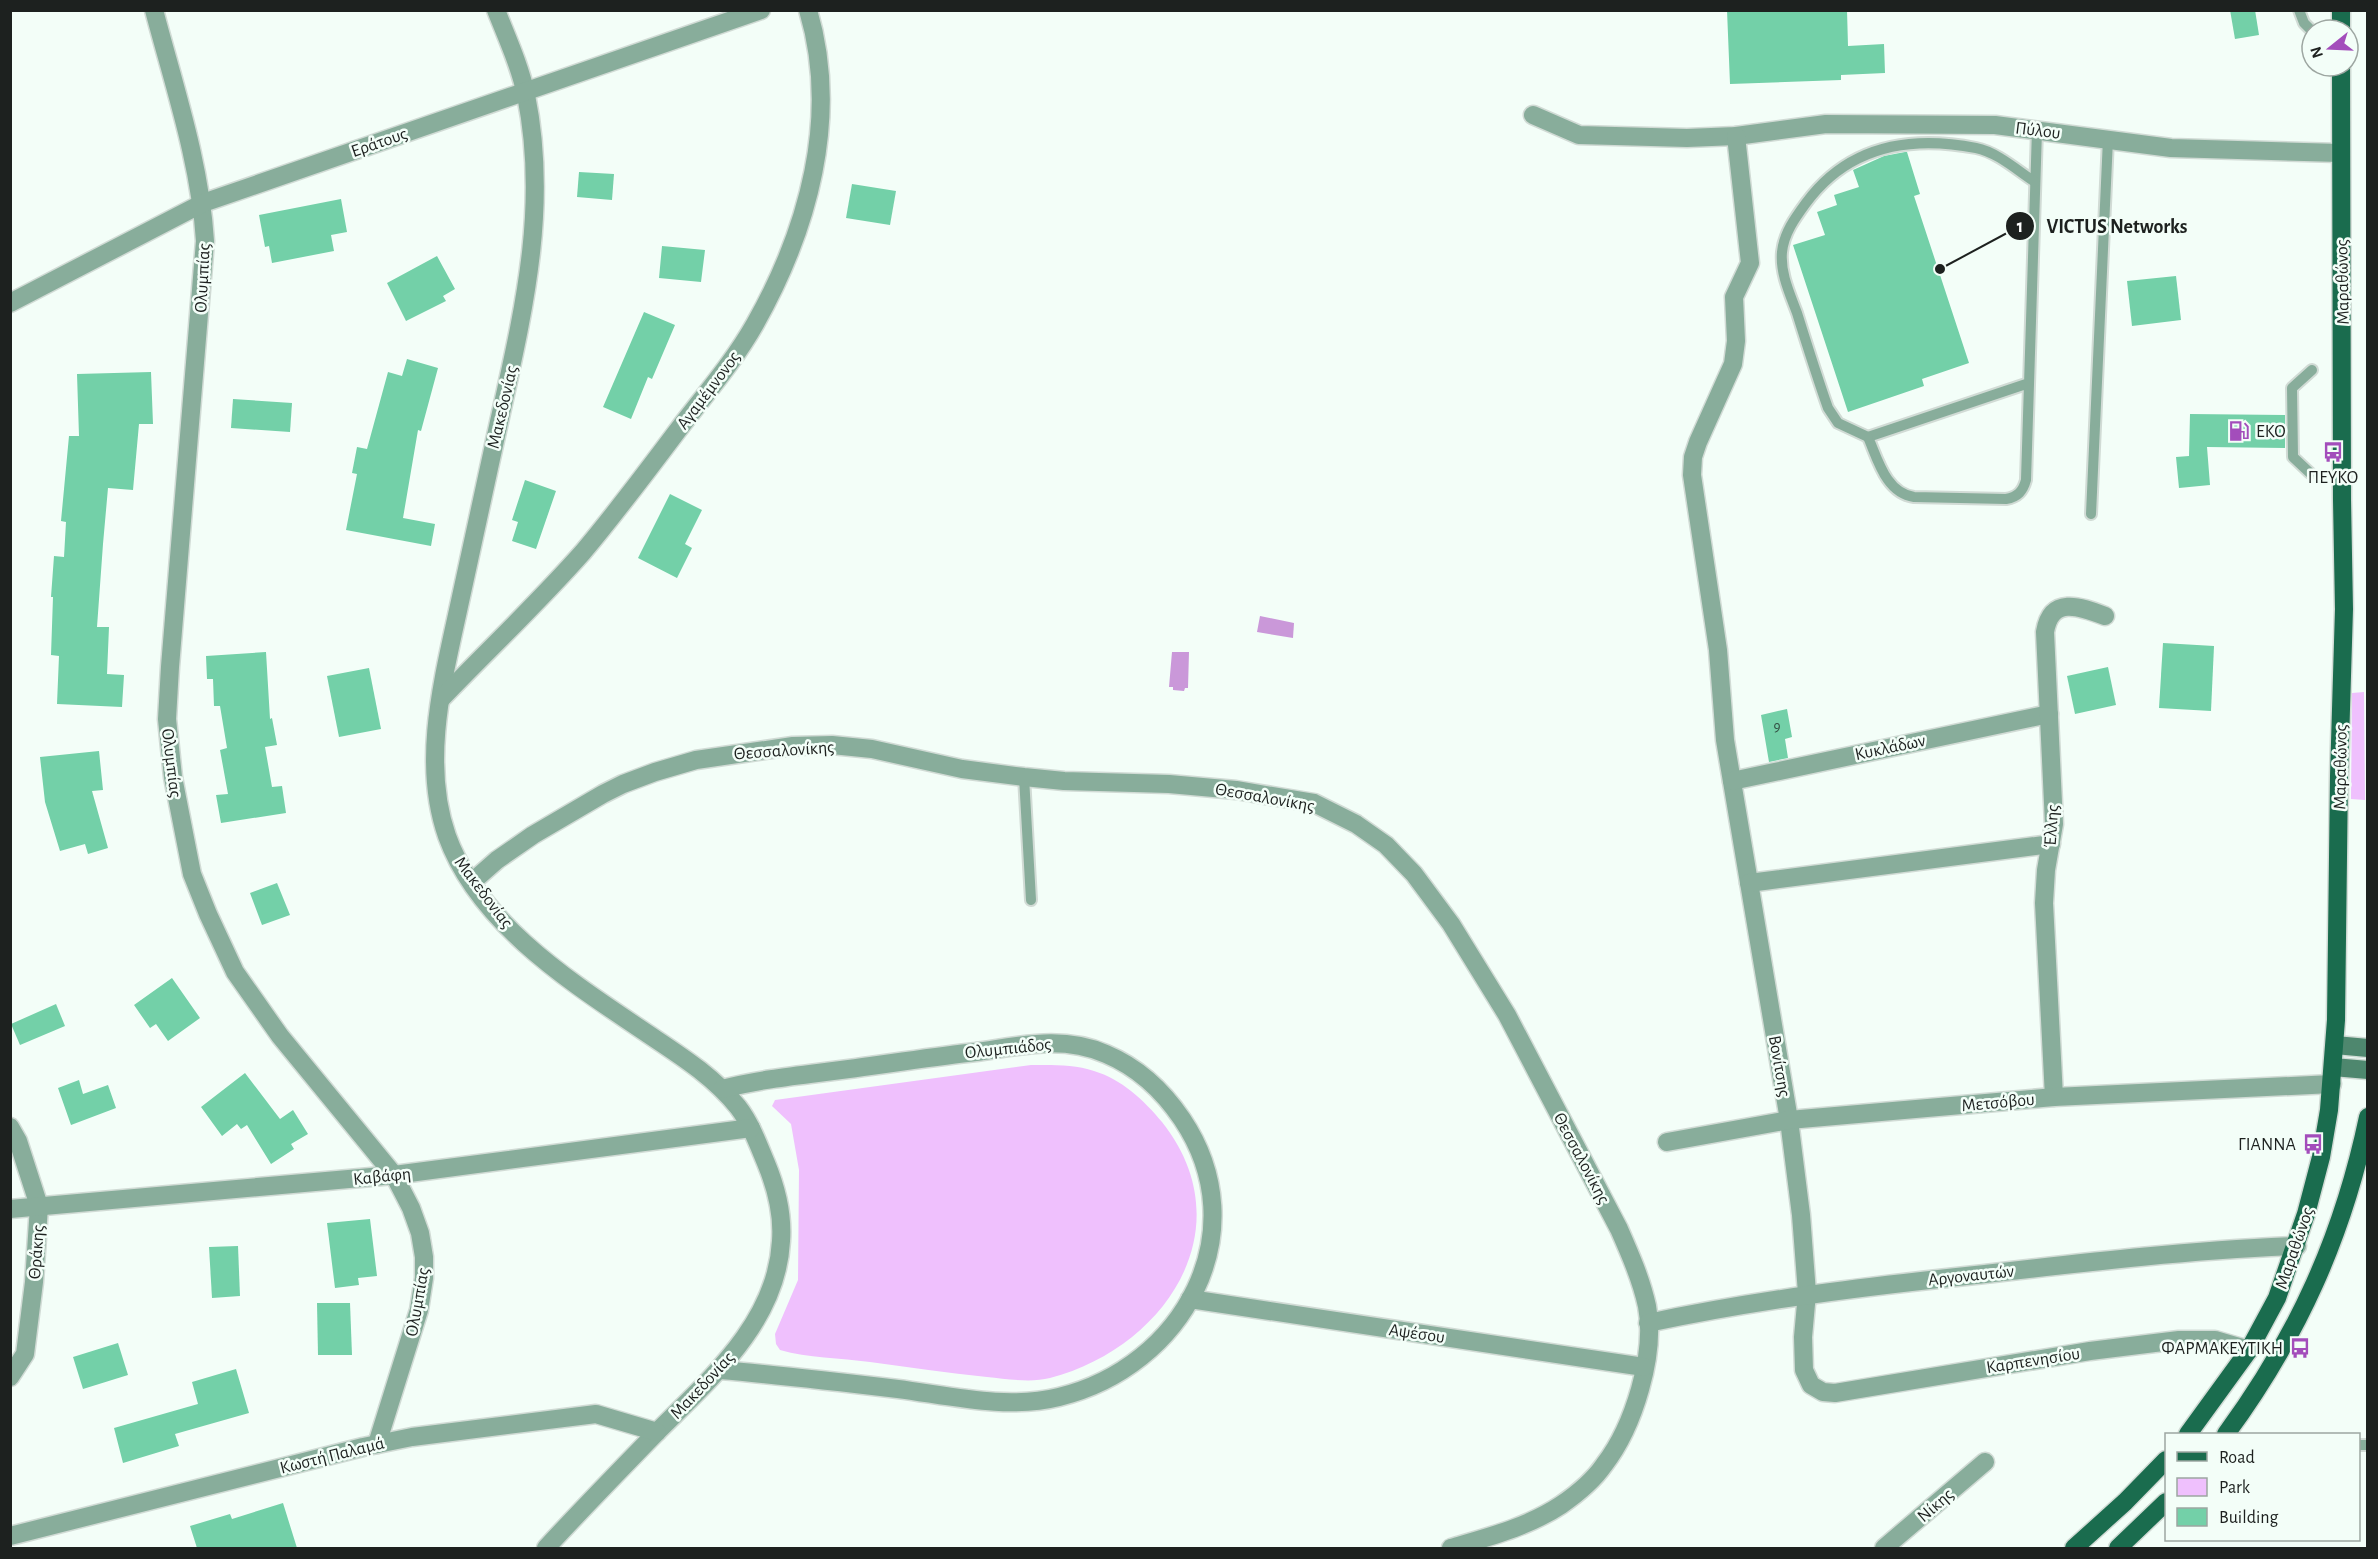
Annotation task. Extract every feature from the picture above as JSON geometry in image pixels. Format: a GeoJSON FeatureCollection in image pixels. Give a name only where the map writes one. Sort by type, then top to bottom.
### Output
{"type":"FeatureCollection","features":[{"type":"Feature","properties":{"kind":"main road","name":"Μαραθώνος"},"geometry":{"type":"LineString","coordinates":[[2189,1433],[2249,1350],[2277,1298],[2296,1246],[2321,1157],[2332,1076],[2335,1045],[2344,609],[2341,78]]}},
{"type":"Feature","properties":{"kind":"main road","name":"Μαραθώνος"},"geometry":{"type":"LineString","coordinates":[[2227,1433],[2275,1360],[2314,1288],[2347,1200],[2367,1117]]}},
{"type":"Feature","properties":{"kind":"main road"},"geometry":{"type":"LineString","coordinates":[[2074,1548],[2125,1503],[2165,1461]]}},
{"type":"Feature","properties":{"kind":"main road"},"geometry":{"type":"LineString","coordinates":[[2118,1548],[2165,1503]]}},
{"type":"Feature","properties":{"kind":"street","name":"Ολυμπίας"},"geometry":{"type":"LineString","coordinates":[[154,10],[203,203],[205,241],[202,305],[170,667],[167,719],[173,777],[192,874],[235,972],[280,1036],[394,1175],[411,1208],[420,1233],[424,1257],[424,1278],[413,1334],[377,1444]]}},
{"type":"Feature","properties":{"kind":"street","name":"Μακεδονίας"},"geometry":{"type":"LineString","coordinates":[[496,10],[526,91],[535,167],[532,261],[516,348],[441,699],[435,760],[440,812],[452,850],[472,882],[501,919],[542,959],[600,1002],[695,1066],[722,1089],[742,1112],[772,1178],[778,1197],[782,1236],[776,1273],[761,1310],[720,1370],[546,1548]]}},
{"type":"Feature","properties":{"kind":"street","name":"Εράτους"},"geometry":{"type":"LineString","coordinates":[[10,303],[203,203],[761,10]]}},
{"type":"Feature","properties":{"kind":"street","name":"Αγαμέμνονος"},"geometry":{"type":"LineString","coordinates":[[441,699],[545,594],[616,512],[717,380],[754,325],[772,292],[795,237],[812,182],[821,103],[819,63],[808,10]]}},
{"type":"Feature","properties":{"kind":"street","name":"Πύλου"},"geometry":{"type":"LineString","coordinates":[[1533,115],[1579,135],[1687,138],[1736,136],[1826,124],[1995,125],[2171,148],[2340,153]]}},
{"type":"Feature","properties":{"kind":"street","name":"Βονίτσης"},"geometry":{"type":"LineString","coordinates":[[1736,136],[1750,263],[1734,297],[1736,341],[1733,364],[1698,442],[1693,457],[1693,466],[1699,528],[1718,650],[1725,740],[1790,1120],[1808,1293],[1803,1356],[1807,1378],[1817,1390]]}},
{"type":"Feature","properties":{"kind":"street","name":"Έλλης"},"geometry":{"type":"LineString","coordinates":[[2054,1097],[2044,903],[2054,812],[2045,632],[2049,616],[2054,611],[2067,606],[2081,607],[2104,616]]}},
{"type":"Feature","properties":{"kind":"street","name":"Κυκλάδων"},"geometry":{"type":"LineString","coordinates":[[1732,781],[2049,714]]}},
{"type":"Feature","properties":{"kind":"street","name":"Θεσσαλονίκης"},"geometry":{"type":"LineString","coordinates":[[472,882],[515,847],[603,794],[654,772],[716,756],[793,746],[872,749],[962,769],[1024,777],[1169,784],[1290,798],[1314,803],[1356,824],[1386,845],[1414,874],[1451,924],[1508,1015],[1619,1229],[1639,1278],[1647,1307],[1648,1323],[1644,1366],[1635,1402],[1622,1436],[1604,1465],[1586,1486],[1541,1516],[1509,1530],[1451,1548]]}},
{"type":"Feature","properties":{"kind":"street"},"geometry":{"type":"LineString","coordinates":[[1749,883],[2051,844]]}},
{"type":"Feature","properties":{"kind":"street","name":"Ολυμπιάδος"},"geometry":{"type":"LineString","coordinates":[[720,1370],[840,1382],[989,1401],[1048,1400],[1081,1389],[1121,1370],[1159,1339],[1190,1299],[1202,1276],[1212,1232],[1214,1200],[1206,1166],[1189,1130],[1164,1097],[1137,1072],[1105,1053],[1069,1044],[1036,1043],[779,1077],[722,1089]]}},
{"type":"Feature","properties":{"kind":"street"},"geometry":{"type":"LineString","coordinates":[[2335,1045],[2367,1048]]}},
{"type":"Feature","properties":{"kind":"street"},"geometry":{"type":"LineString","coordinates":[[2332,1076],[2367,1070]]}},
{"type":"Feature","properties":{"kind":"street","name":"Μετσόβου"},"geometry":{"type":"LineString","coordinates":[[1667,1142],[1790,1120],[2332,1076]]}},
{"type":"Feature","properties":{"kind":"street","name":"Θράκης"},"geometry":{"type":"LineString","coordinates":[[10,1127],[18,1140],[39,1206],[26,1354],[10,1377]]}},
{"type":"Feature","properties":{"kind":"street","name":"Καβάφη"},"geometry":{"type":"LineString","coordinates":[[10,1209],[394,1175],[751,1128]]}},
{"type":"Feature","properties":{"kind":"street","name":"Αργοναυτών"},"geometry":{"type":"LineString","coordinates":[[1648,1323],[1723,1307],[1808,1293],[2212,1250],[2296,1246]]}},
{"type":"Feature","properties":{"kind":"street","name":"Αψέσου"},"geometry":{"type":"LineString","coordinates":[[1190,1299],[1644,1366]]}},
{"type":"Feature","properties":{"kind":"street","name":"Καρπενησίου"},"geometry":{"type":"LineString","coordinates":[[1817,1390],[1835,1393],[2090,1351],[2179,1340],[2215,1340],[2249,1350]]}},
{"type":"Feature","properties":{"kind":"street","name":"Κωστή Παλαμά"},"geometry":{"type":"LineString","coordinates":[[10,1536],[412,1437],[596,1414],[657,1432]]}},
{"type":"Feature","properties":{"kind":"street","name":"Νίκης"},"geometry":{"type":"LineString","coordinates":[[1884,1548],[1985,1462]]}},
{"type":"Feature","properties":{"kind":"lane"},"geometry":{"type":"LineString","coordinates":[[2035,182],[1994,156],[1978,149],[1930,144],[1901,144],[1875,151],[1850,162],[1832,174],[1816,190],[1794,219],[1785,237],[1782,265],[1828,408],[1838,423],[1868,437],[1888,480],[1902,494],[1914,497],[2013,498],[2020,494],[2026,480],[2037,130]]}},
{"type":"Feature","properties":{"kind":"lane"},"geometry":{"type":"LineString","coordinates":[[2091,514],[2108,139]]}},
{"type":"Feature","properties":{"kind":"lane"},"geometry":{"type":"LineString","coordinates":[[2310,472],[2293,457],[2292,388],[2312,370]]}},
{"type":"Feature","properties":{"kind":"lane"},"geometry":{"type":"LineString","coordinates":[[1868,437],[2029,383]]}},
{"type":"Feature","properties":{"kind":"lane"},"geometry":{"type":"LineString","coordinates":[[1024,777],[1031,900]]}},
{"type":"Feature","properties":{"kind":"green space"},"geometry":{"type":"Polygon","coordinates":[[[2364,692],[2365,800],[2351,799],[2352,693],[2364,692]]]}},
{"type":"Feature","properties":{"kind":"green space"},"geometry":{"type":"Polygon","coordinates":[[[1031,1065],[1079,1067],[1104,1075],[1123,1085],[1140,1098],[1162,1122],[1186,1162],[1196,1202],[1194,1242],[1181,1278],[1158,1312],[1128,1340],[1091,1363],[1050,1378],[1035,1380],[972,1375],[780,1350],[776,1344],[775,1334],[798,1280],[799,1170],[791,1124],[772,1106],[775,1100],[1031,1065]]]}},
{"type":"Feature","properties":{"kind":"shaded area"},"geometry":{"type":"Polygon","coordinates":[[[1260,616],[1294,623],[1293,638],[1257,632],[1260,616]]]}},
{"type":"Feature","properties":{"kind":"shaded area"},"geometry":{"type":"Polygon","coordinates":[[[1172,652],[1189,652],[1188,688],[1184,691],[1173,690],[1173,687],[1169,687],[1172,652]]]}},
{"type":"Feature","properties":{"kind":"building"},"geometry":{"type":"Polygon","coordinates":[[[1727,10],[1847,10],[1848,46],[1884,44],[1885,73],[1841,75],[1841,80],[1730,84],[1727,10]]]}},
{"type":"Feature","properties":{"kind":"building"},"geometry":{"type":"Polygon","coordinates":[[[2230,10],[2255,10],[2259,35],[2235,39],[2230,10]]]}},
{"type":"Feature","properties":{"kind":"building"},"geometry":{"type":"Polygon","coordinates":[[[1907,152],[1920,194],[1914,196],[1969,363],[1922,379],[1924,386],[1848,412],[1793,245],[1825,235],[1817,212],[1837,205],[1834,195],[1859,187],[1853,170],[1884,156],[1907,152]]]}},
{"type":"Feature","properties":{"kind":"building"},"geometry":{"type":"Polygon","coordinates":[[[579,172],[614,174],[612,200],[577,197],[579,172]]]}},
{"type":"Feature","properties":{"kind":"building"},"geometry":{"type":"Polygon","coordinates":[[[852,184],[896,191],[890,225],[846,218],[852,184]]]}},
{"type":"Feature","properties":{"kind":"building"},"geometry":{"type":"Polygon","coordinates":[[[341,199],[347,232],[331,235],[334,251],[272,263],[269,246],[265,247],[259,215],[341,199]]]}},
{"type":"Feature","properties":{"kind":"building"},"geometry":{"type":"Polygon","coordinates":[[[662,246],[705,250],[701,282],[659,278],[662,246]]]}},
{"type":"Feature","properties":{"kind":"building"},"geometry":{"type":"Polygon","coordinates":[[[437,256],[455,289],[443,296],[446,301],[406,321],[387,283],[437,256]]]}},
{"type":"Feature","properties":{"kind":"building"},"geometry":{"type":"Polygon","coordinates":[[[2176,276],[2181,320],[2132,326],[2127,281],[2176,276]]]}},
{"type":"Feature","properties":{"kind":"building"},"geometry":{"type":"Polygon","coordinates":[[[644,312],[675,325],[652,379],[648,377],[631,419],[603,407],[644,312]]]}},
{"type":"Feature","properties":{"kind":"building"},"geometry":{"type":"Polygon","coordinates":[[[407,359],[438,368],[421,431],[418,430],[403,518],[435,524],[431,546],[346,530],[357,474],[352,473],[357,447],[367,449],[388,372],[402,376],[407,359]]]}},
{"type":"Feature","properties":{"kind":"building"},"geometry":{"type":"Polygon","coordinates":[[[151,372],[153,424],[139,424],[133,490],[108,488],[103,544],[97,627],[109,627],[107,674],[124,675],[122,707],[57,704],[59,656],[51,655],[53,597],[51,597],[54,556],[64,557],[66,522],[61,521],[69,436],[79,436],[77,374],[151,372]]]}},
{"type":"Feature","properties":{"kind":"building"},"geometry":{"type":"Polygon","coordinates":[[[233,399],[292,403],[290,432],[231,428],[233,399]]]}},
{"type":"Feature","properties":{"kind":"building","name":"EKO"},"geometry":{"type":"Polygon","coordinates":[[[2190,414],[2285,415],[2285,448],[2207,447],[2210,485],[2179,488],[2176,457],[2189,456],[2190,414]]]}},
{"type":"Feature","properties":{"kind":"building"},"geometry":{"type":"Polygon","coordinates":[[[525,480],[556,491],[536,549],[512,541],[518,522],[512,520],[525,480]]]}},
{"type":"Feature","properties":{"kind":"building"},"geometry":{"type":"Polygon","coordinates":[[[670,494],[702,510],[685,544],[692,548],[677,578],[638,558],[670,494]]]}},
{"type":"Feature","properties":{"kind":"building"},"geometry":{"type":"Polygon","coordinates":[[[2163,643],[2214,646],[2211,711],[2159,708],[2163,643]]]}},
{"type":"Feature","properties":{"kind":"building"},"geometry":{"type":"Polygon","coordinates":[[[266,652],[270,719],[272,718],[277,745],[265,747],[272,787],[282,786],[286,813],[221,823],[216,795],[228,794],[220,750],[227,748],[220,706],[214,706],[213,679],[207,679],[206,656],[266,652]]]}},
{"type":"Feature","properties":{"kind":"building"},"geometry":{"type":"Polygon","coordinates":[[[2108,667],[2116,705],[2075,714],[2067,676],[2108,667]]]}},
{"type":"Feature","properties":{"kind":"building"},"geometry":{"type":"Polygon","coordinates":[[[369,668],[381,729],[339,737],[327,676],[369,668]]]}},
{"type":"Feature","properties":{"kind":"building"},"geometry":{"type":"Polygon","coordinates":[[[1787,709],[1792,737],[1785,739],[1788,758],[1769,762],[1761,715],[1787,709]]]}},
{"type":"Feature","properties":{"kind":"building"},"geometry":{"type":"Polygon","coordinates":[[[99,751],[103,790],[92,791],[108,848],[88,854],[85,844],[60,851],[45,802],[40,757],[99,751]]]}},
{"type":"Feature","properties":{"kind":"building"},"geometry":{"type":"Polygon","coordinates":[[[277,883],[290,915],[262,925],[250,893],[277,883]]]}},
{"type":"Feature","properties":{"kind":"building"},"geometry":{"type":"Polygon","coordinates":[[[172,978],[200,1018],[168,1041],[156,1024],[150,1028],[134,1005],[172,978]]]}},
{"type":"Feature","properties":{"kind":"building"},"geometry":{"type":"Polygon","coordinates":[[[56,1004],[65,1026],[20,1045],[11,1024],[56,1004]]]}},
{"type":"Feature","properties":{"kind":"building"},"geometry":{"type":"Polygon","coordinates":[[[245,1073],[280,1119],[293,1110],[308,1134],[291,1144],[294,1149],[271,1164],[247,1125],[241,1129],[237,1124],[222,1136],[201,1107],[245,1073]]]}},
{"type":"Feature","properties":{"kind":"building"},"geometry":{"type":"Polygon","coordinates":[[[79,1080],[83,1094],[108,1085],[116,1108],[71,1125],[58,1088],[79,1080]]]}},
{"type":"Feature","properties":{"kind":"building"},"geometry":{"type":"Polygon","coordinates":[[[370,1219],[377,1276],[358,1278],[359,1285],[335,1288],[327,1223],[370,1219]]]}},
{"type":"Feature","properties":{"kind":"building"},"geometry":{"type":"Polygon","coordinates":[[[238,1246],[240,1296],[212,1298],[209,1247],[238,1246]]]}},
{"type":"Feature","properties":{"kind":"building"},"geometry":{"type":"Polygon","coordinates":[[[317,1303],[350,1303],[352,1355],[318,1355],[317,1303]]]}},
{"type":"Feature","properties":{"kind":"building"},"geometry":{"type":"Polygon","coordinates":[[[118,1343],[128,1375],[83,1389],[73,1357],[118,1343]]]}},
{"type":"Feature","properties":{"kind":"building"},"geometry":{"type":"Polygon","coordinates":[[[236,1369],[249,1413],[175,1434],[179,1446],[123,1463],[114,1428],[198,1404],[192,1382],[236,1369]]]}},
{"type":"Feature","properties":{"kind":"building"},"geometry":{"type":"Polygon","coordinates":[[[283,1503],[297,1548],[197,1548],[190,1526],[230,1514],[232,1519],[283,1503]]]}},
{"type":"Feature","properties":{"kind":"place","name":"VICTUS Networks"},"geometry":{"type":"Point","coordinates":[1940,269]}},
{"type":"Feature","properties":{"kind":"place","name":"EKO"},"geometry":{"type":"Point","coordinates":[2239,431]}},
{"type":"Feature","properties":{"kind":"place","name":"ΠΕΥΚΟ"},"geometry":{"type":"Point","coordinates":[2333,452]}},
{"type":"Feature","properties":{"kind":"place","name":"ΓΙΑΝΝΑ"},"geometry":{"type":"Point","coordinates":[2313,1144]}},
{"type":"Feature","properties":{"kind":"place","name":"ΦΑΡΜΑΚΕΥΤΙΚΗ"},"geometry":{"type":"Point","coordinates":[2300,1348]}}]}
